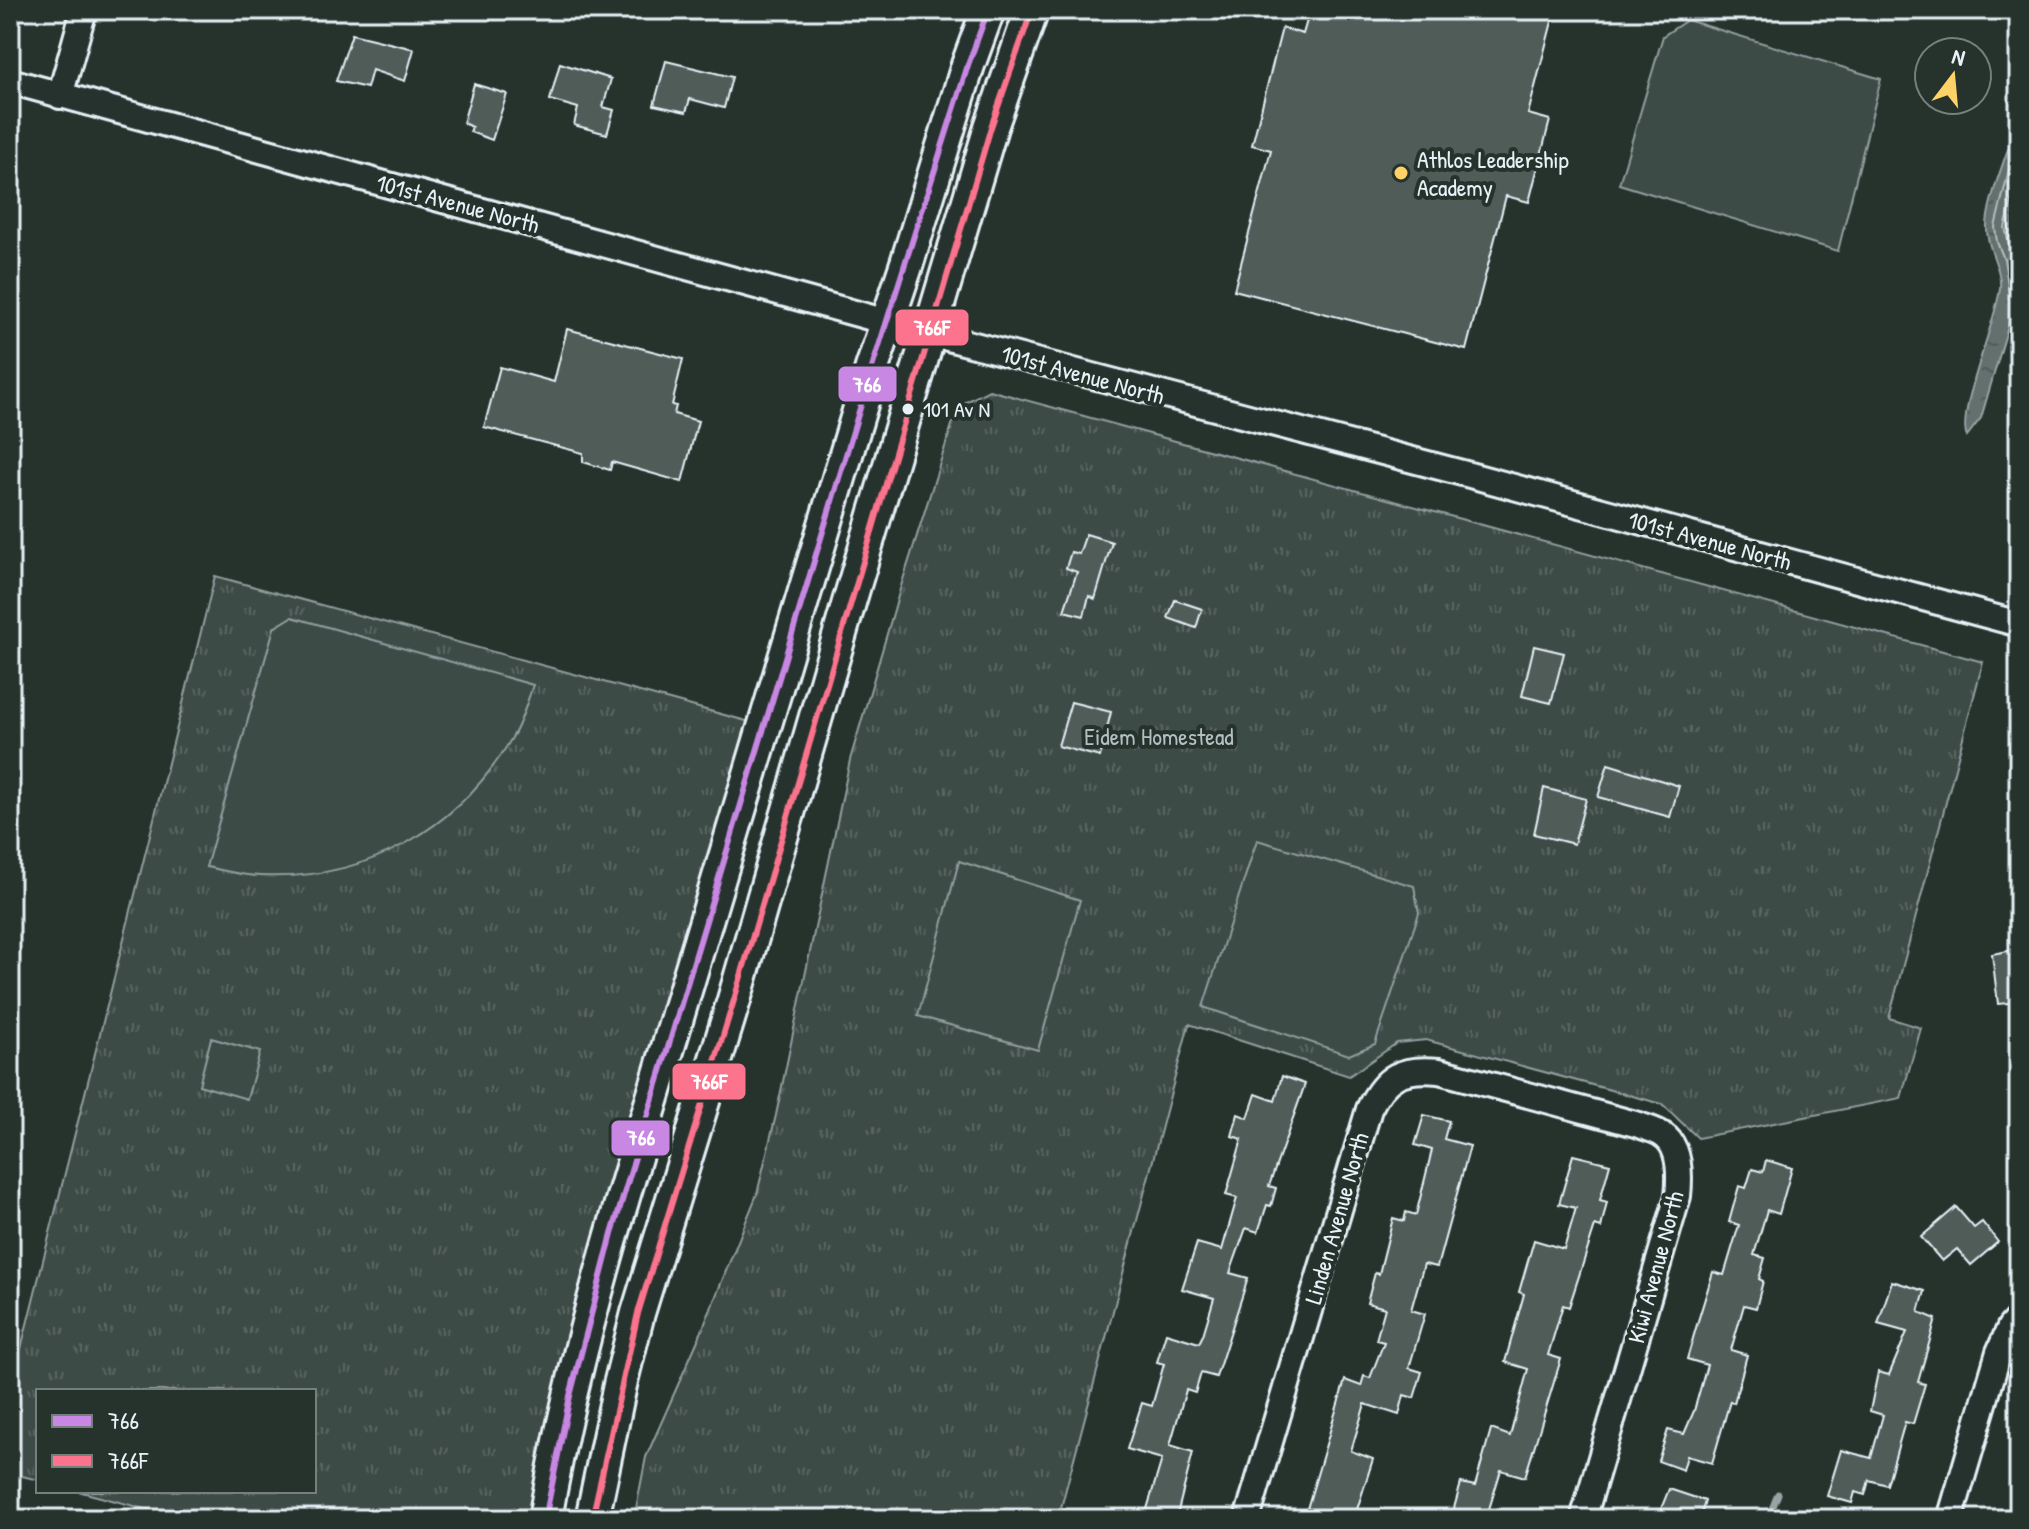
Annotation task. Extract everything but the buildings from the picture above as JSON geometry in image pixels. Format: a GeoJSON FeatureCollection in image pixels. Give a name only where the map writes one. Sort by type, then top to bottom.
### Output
{"type":"FeatureCollection","features":[{"type":"Feature","properties":{"kind":"main road"},"geometry":{"type":"LineString","coordinates":[[545,1519],[563,1423],[593,1300],[780,668],[968,65],[988,10]]}},
{"type":"Feature","properties":{"kind":"main road"},"geometry":{"type":"LineString","coordinates":[[592,1519],[638,1313],[995,112],[1032,10]]}},
{"type":"Feature","properties":{"kind":"street"},"geometry":{"type":"LineString","coordinates":[[60,96],[84,10]]}},
{"type":"Feature","properties":{"kind":"street","name":"101st Avenue North"},"geometry":{"type":"LineString","coordinates":[[10,81],[887,322],[1497,482],[2019,624]]}},
{"type":"Feature","properties":{"kind":"street","name":"Linden Avenue North"},"geometry":{"type":"LineString","coordinates":[[1247,1519],[1369,1109],[1379,1089],[1395,1076],[1416,1068],[1439,1071],[1547,1100]]}},
{"type":"Feature","properties":{"kind":"street","name":"Kiwi Avenue North"},"geometry":{"type":"LineString","coordinates":[[1547,1100],[1639,1125],[1665,1136],[1674,1151],[1680,1173],[1678,1196],[1583,1519]]}},
{"type":"Feature","properties":{"kind":"street"},"geometry":{"type":"LineString","coordinates":[[1950,1519],[1999,1352],[2010,1327],[2019,1317]]}},
{"type":"Feature","properties":{"kind":"green space"},"geometry":{"type":"Polygon","coordinates":[[[1687,20],[1881,79],[1838,251],[1619,184],[1663,36],[1687,20]]]}},
{"type":"Feature","properties":{"kind":"green space","name":"Eidem Homestead"},"geometry":{"type":"Polygon","coordinates":[[[989,390],[1983,662],[1889,1018],[1921,1028],[1901,1098],[1698,1138],[1662,1104],[1426,1040],[1397,1043],[1349,1076],[1189,1024],[1058,1519],[634,1519],[646,1457],[701,1333],[757,1194],[850,760],[901,586],[958,406],[989,390]]]}},
{"type":"Feature","properties":{"kind":"green space"},"geometry":{"type":"Polygon","coordinates":[[[215,576],[750,722],[699,885],[561,1360],[531,1519],[183,1519],[86,1493],[316,1493],[316,1389],[36,1389],[36,1480],[10,1473],[10,1392],[215,576]]]}},
{"type":"Feature","properties":{"kind":"green space"},"geometry":{"type":"Polygon","coordinates":[[[292,617],[533,685],[516,730],[491,769],[466,798],[407,843],[338,869],[300,875],[254,876],[206,867],[274,628],[292,617]]]}},
{"type":"Feature","properties":{"kind":"green space"},"geometry":{"type":"Polygon","coordinates":[[[1257,840],[1414,886],[1419,913],[1375,1044],[1349,1055],[1203,1007],[1257,840]]]}},
{"type":"Feature","properties":{"kind":"green space"},"geometry":{"type":"Polygon","coordinates":[[[959,861],[1080,900],[1038,1050],[918,1016],[959,861]]]}},
{"type":"Feature","properties":{"kind":"green space"},"geometry":{"type":"Polygon","coordinates":[[[211,1038],[260,1052],[247,1099],[199,1085],[211,1038]]]}},
{"type":"Feature","properties":{"kind":"water"},"geometry":{"type":"Polygon","coordinates":[[[2019,129],[2019,289],[1981,418],[1967,436],[1967,408],[2000,288],[1999,273],[1988,237],[1988,219],[2002,165],[2019,129]]]}},
{"type":"Feature","properties":{"kind":"waterway"},"geometry":{"type":"LineString","coordinates":[[1768,1519],[1778,1494]]}},
{"type":"Feature","properties":{"kind":"transit line","name":"766"},"geometry":{"type":"LineString","coordinates":[[545,1519],[570,1396],[612,1234],[872,368],[988,10]]}},
{"type":"Feature","properties":{"kind":"transit line","name":"766F"},"geometry":{"type":"LineString","coordinates":[[592,1519],[638,1313],[734,1000],[991,127],[1032,10]]}},
{"type":"Feature","properties":{"kind":"place","name":"Athlos Leadership Academy"},"geometry":{"type":"Point","coordinates":[1401,173]}},
{"type":"Feature","properties":{"kind":"place","name":"101 Av N"},"geometry":{"type":"Point","coordinates":[908,409]}}]}
